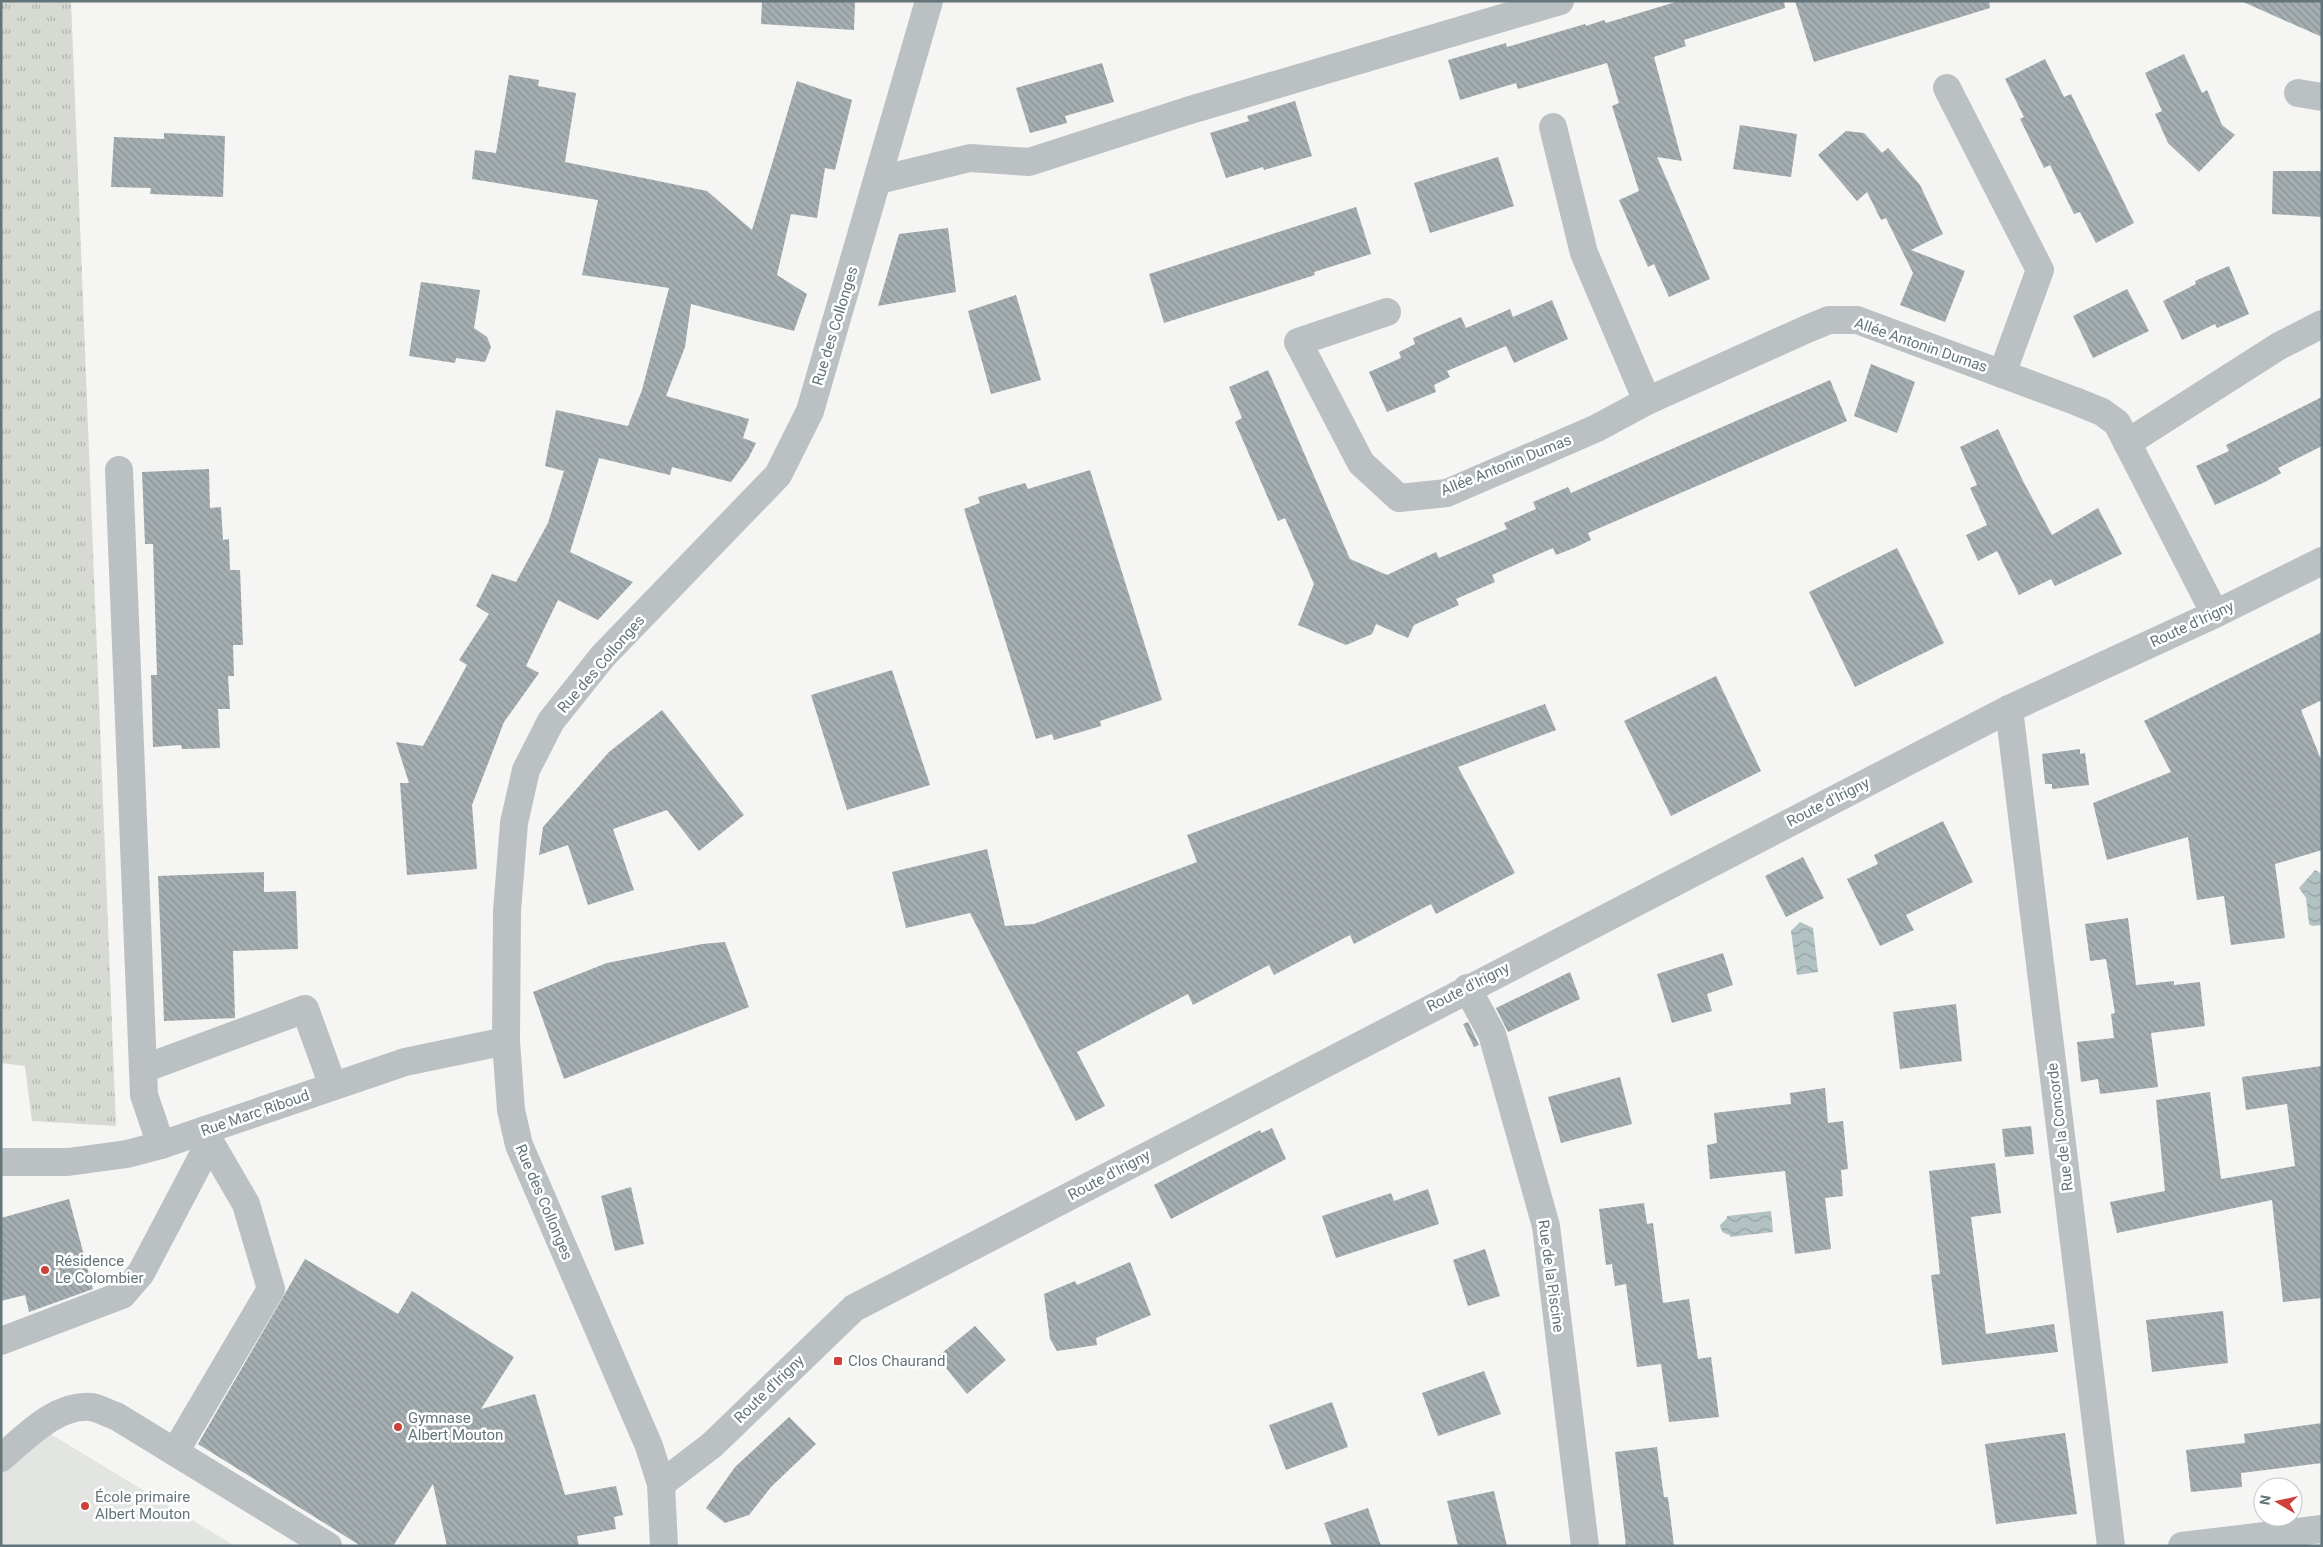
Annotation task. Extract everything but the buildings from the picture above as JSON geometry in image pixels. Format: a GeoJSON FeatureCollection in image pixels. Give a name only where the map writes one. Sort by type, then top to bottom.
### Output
{"type":"FeatureCollection","features":[{"type":"Feature","properties":{"kind":"street","name":"Rue des Collonges"},"geometry":{"type":"LineString","coordinates":[[664,1546],[661,1484],[648,1446],[519,1145],[511,1110],[506,1041],[507,911],[514,823],[526,770],[551,721],[604,656],[778,475],[810,411],[930,1]]}},
{"type":"Feature","properties":{"kind":"street"},"geometry":{"type":"LineString","coordinates":[[879,180],[970,158],[1029,162],[1196,108],[1560,1]]}},
{"type":"Feature","properties":{"kind":"street","name":"Allée Antonin Dumas"},"geometry":{"type":"LineString","coordinates":[[1947,88],[2040,270],[2002,374]]}},
{"type":"Feature","properties":{"kind":"street"},"geometry":{"type":"LineString","coordinates":[[1553,127],[1584,253],[1647,401]]}},
{"type":"Feature","properties":{"kind":"street","name":"Allée Antonin Dumas"},"geometry":{"type":"LineString","coordinates":[[1387,312],[1298,342],[1361,463],[1399,498],[1447,493],[1597,428],[1647,401],[1829,320],[1858,320],[2102,412],[2117,423],[2215,614]]}},
{"type":"Feature","properties":{"kind":"street"},"geometry":{"type":"LineString","coordinates":[[2127,443],[2279,346],[2322,324]]}},
{"type":"Feature","properties":{"kind":"street"},"geometry":{"type":"LineString","coordinates":[[119,470],[144,1095],[161,1145]]}},
{"type":"Feature","properties":{"kind":"street","name":"Route d'Irigny"},"geometry":{"type":"LineString","coordinates":[[661,1484],[712,1445],[854,1308],[1467,988],[2009,709],[2215,614],[2322,561]]}},
{"type":"Feature","properties":{"kind":"street","name":"Rue de la Concorde"},"geometry":{"type":"LineString","coordinates":[[2009,709],[2111,1546]]}},
{"type":"Feature","properties":{"kind":"street","name":"Rue de la Piscine"},"geometry":{"type":"LineString","coordinates":[[1467,988],[1492,1034],[1546,1226],[1585,1546]]}},
{"type":"Feature","properties":{"kind":"street"},"geometry":{"type":"LineString","coordinates":[[143,1069],[305,1010],[333,1086]]}},
{"type":"Feature","properties":{"kind":"street","name":"Rue Marc Riboud"},"geometry":{"type":"LineString","coordinates":[[1,1162],[68,1162],[127,1154],[207,1136],[333,1086],[405,1062],[506,1041]]}},
{"type":"Feature","properties":{"kind":"street"},"geometry":{"type":"LineString","coordinates":[[1,1341],[122,1295],[142,1274],[207,1136]]}},
{"type":"Feature","properties":{"kind":"street"},"geometry":{"type":"LineString","coordinates":[[175,1452],[272,1289],[246,1204],[207,1136]]}},
{"type":"Feature","properties":{"kind":"street"},"geometry":{"type":"LineString","coordinates":[[1,1458],[38,1427],[63,1411],[91,1407],[116,1416],[328,1546]]}},
{"type":"Feature","properties":{"kind":"street"},"geometry":{"type":"LineString","coordinates":[[2182,1546],[2322,1529]]}},
{"type":"Feature","properties":{"kind":"shaded area","name":"École primaire Albert Mouton"},"geometry":{"type":"Polygon","coordinates":[[[49,1433],[235,1546],[1,1546],[1,1466],[49,1433]]]}},
{"type":"Feature","properties":{"kind":"green space"},"geometry":{"type":"Polygon","coordinates":[[[1,1],[71,1],[116,1126],[32,1121],[25,1066],[1,1063],[1,1]]]}},
{"type":"Feature","properties":{"kind":"water"},"geometry":{"type":"Polygon","coordinates":[[[2315,870],[2322,874],[2322,925],[2312,926],[2309,924],[2306,898],[2299,888],[2315,870]]]}},
{"type":"Feature","properties":{"kind":"water"},"geometry":{"type":"Polygon","coordinates":[[[1800,922],[1813,928],[1818,972],[1797,975],[1791,931],[1800,922]]]}},
{"type":"Feature","properties":{"kind":"water"},"geometry":{"type":"Polygon","coordinates":[[[1771,1211],[1773,1232],[1730,1237],[1721,1229],[1720,1225],[1727,1216],[1771,1211]]]}},
{"type":"Feature","properties":{"kind":"place","name":"Résidence Le Colombier"},"geometry":{"type":"Point","coordinates":[45,1270]}},
{"type":"Feature","properties":{"kind":"place","name":"Clos Chaurand"},"geometry":{"type":"Point","coordinates":[838,1361]}},
{"type":"Feature","properties":{"kind":"place","name":"Gymnase Albert Mouton"},"geometry":{"type":"Point","coordinates":[398,1427]}},
{"type":"Feature","properties":{"kind":"place","name":"École primaire Albert Mouton"},"geometry":{"type":"Point","coordinates":[85,1506]}}]}
